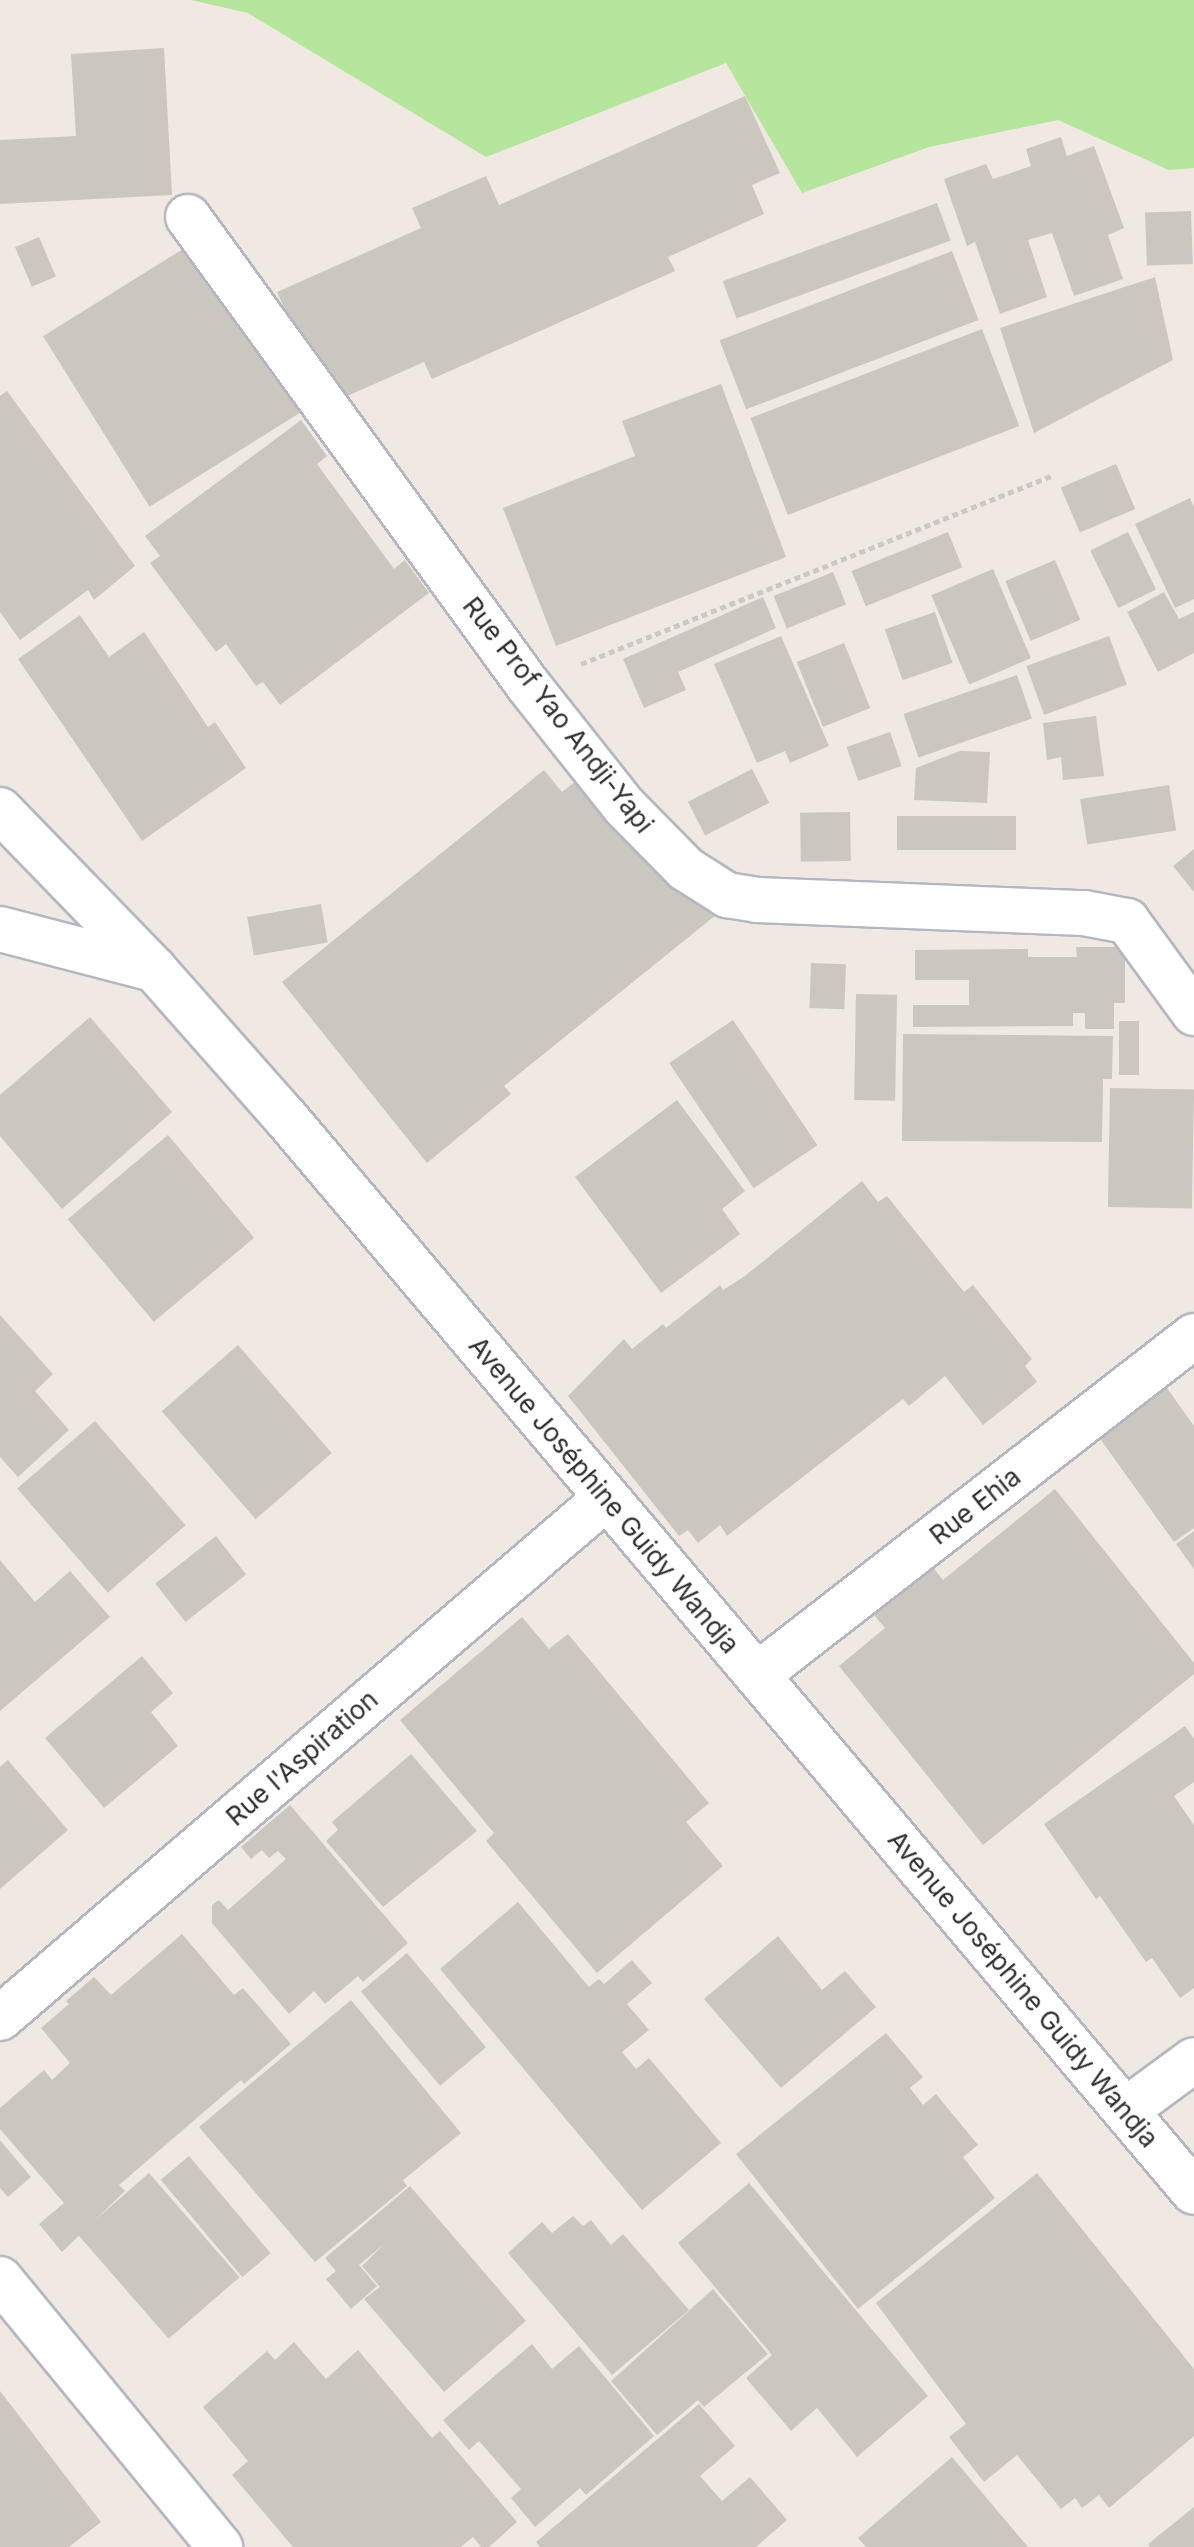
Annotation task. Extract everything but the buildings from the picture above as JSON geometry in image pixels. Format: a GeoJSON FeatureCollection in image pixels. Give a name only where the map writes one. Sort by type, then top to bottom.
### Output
{"type":"FeatureCollection","features":[{"type":"Feature","properties":{"kind":"street","name":"Rue Prof Yao Andji-Yapi"},"geometry":{"type":"LineString","coordinates":[[188,217],[528,685],[624,806],[686,869],[727,895],[1084,913],[1127,921],[1194,1013]]}},
{"type":"Feature","properties":{"kind":"street","name":"Avenue Joséphine Guidy Wandja"},"geometry":{"type":"LineString","coordinates":[[0,810],[154,969],[1194,2192]]}},
{"type":"Feature","properties":{"kind":"street"},"geometry":{"type":"LineString","coordinates":[[0,929],[154,969]]}},
{"type":"Feature","properties":{"kind":"street","name":"Rue Ehia"},"geometry":{"type":"LineString","coordinates":[[757,1675],[1194,1336]]}},
{"type":"Feature","properties":{"kind":"street","name":"Rue l'Aspiration"},"geometry":{"type":"LineString","coordinates":[[0,2018],[606,1498]]}},
{"type":"Feature","properties":{"kind":"street"},"geometry":{"type":"LineString","coordinates":[[1126,2110],[1194,2060]]}},
{"type":"Feature","properties":{"kind":"street"},"geometry":{"type":"LineString","coordinates":[[0,2279],[220,2547]]}},
{"type":"Feature","properties":{"kind":"path"},"geometry":{"type":"LineString","coordinates":[[528,685],[1051,476]]}},
{"type":"Feature","properties":{"kind":"green space"},"geometry":{"type":"Polygon","coordinates":[[[191,0],[1194,0],[1194,168],[1169,170],[1058,120],[929,147],[802,193],[726,63],[486,157],[248,13],[191,0]]]}}]}
